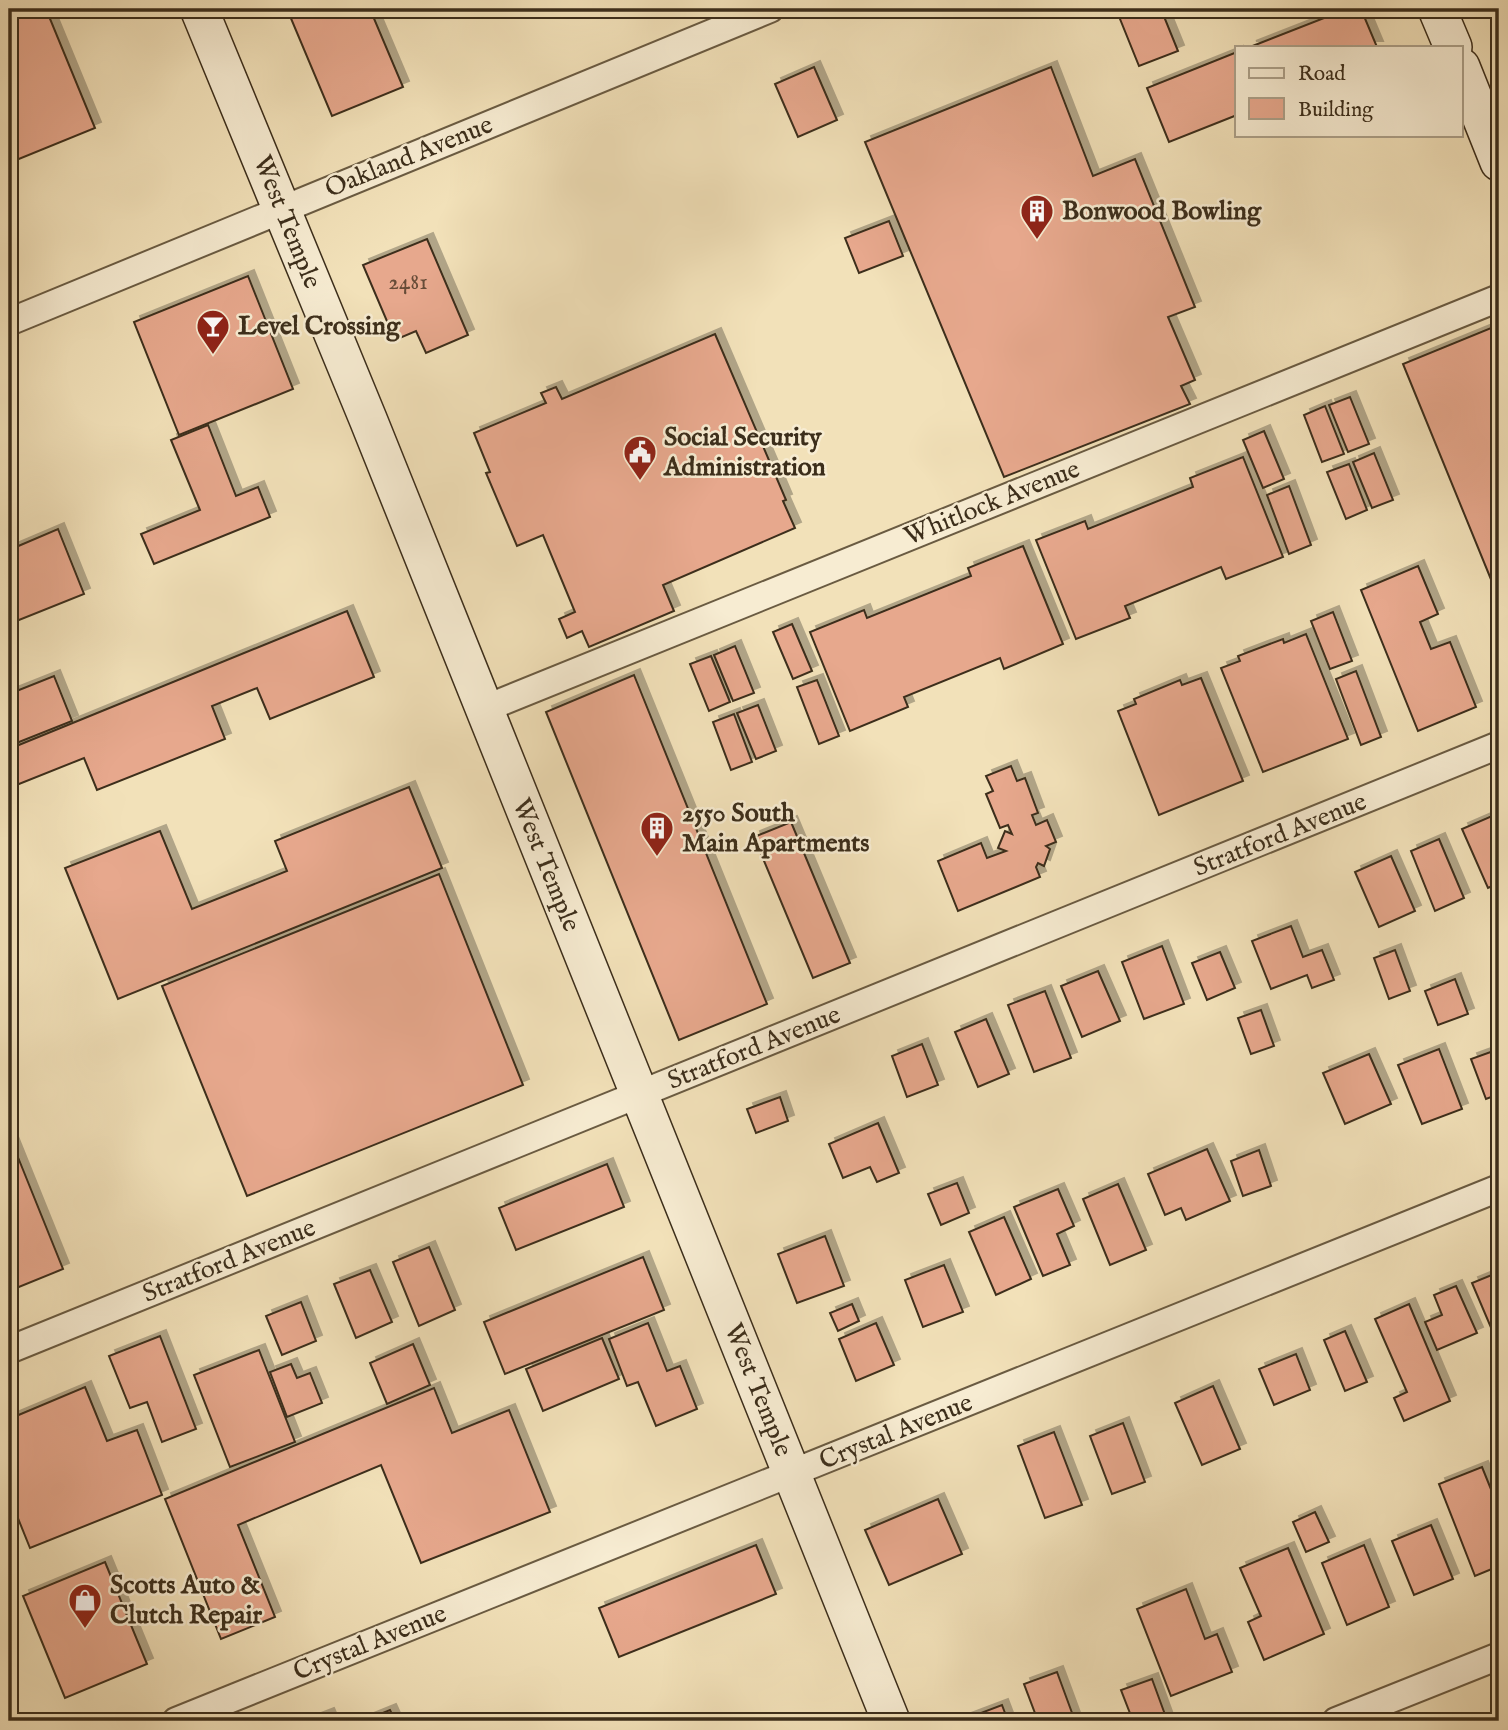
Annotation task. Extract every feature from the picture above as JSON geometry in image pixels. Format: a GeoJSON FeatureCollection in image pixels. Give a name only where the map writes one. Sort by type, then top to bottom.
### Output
{"type":"FeatureCollection","features":[{"type":"Feature","properties":{"kind":"street","name":"West Temple"},"geometry":{"type":"LineString","coordinates":[[199,9],[891,1721]]}},
{"type":"Feature","properties":{"kind":"street","name":"Oakland Avenue"},"geometry":{"type":"LineString","coordinates":[[9,322],[771,9]]}},
{"type":"Feature","properties":{"kind":"street"},"geometry":{"type":"LineString","coordinates":[[1437,9],[1452,46]]}},
{"type":"Feature","properties":{"kind":"street"},"geometry":{"type":"LineString","coordinates":[[1462,70],[1499,162]]}},
{"type":"Feature","properties":{"kind":"street","name":"Whitlock Avenue"},"geometry":{"type":"LineString","coordinates":[[484,709],[1499,298]]}},
{"type":"Feature","properties":{"kind":"street","name":"Stratford Avenue"},"geometry":{"type":"LineString","coordinates":[[9,1350],[1499,745]]}},
{"type":"Feature","properties":{"kind":"street","name":"Crystal Avenue"},"geometry":{"type":"LineString","coordinates":[[176,1721],[1499,1188]]}},
{"type":"Feature","properties":{"kind":"street"},"geometry":{"type":"LineString","coordinates":[[1336,1721],[1499,1656]]}},
{"type":"Feature","properties":{"kind":"building"},"geometry":{"type":"Polygon","coordinates":[[[26,9],[46,9],[95,128],[9,163],[9,16],[26,9]]]}},
{"type":"Feature","properties":{"kind":"building"},"geometry":{"type":"Polygon","coordinates":[[[287,9],[370,9],[403,87],[332,116],[287,9]]]}},
{"type":"Feature","properties":{"kind":"building"},"geometry":{"type":"Polygon","coordinates":[[[1116,9],[1161,9],[1178,51],[1139,66],[1116,9]]]}},
{"type":"Feature","properties":{"kind":"building"},"geometry":{"type":"Polygon","coordinates":[[[1347,9],[1361,9],[1377,46],[1253,46],[1347,9]]]}},
{"type":"Feature","properties":{"kind":"building"},"geometry":{"type":"Polygon","coordinates":[[[1235,53],[1235,116],[1169,142],[1147,88],[1235,53]]]}},
{"type":"Feature","properties":{"kind":"building"},"geometry":{"type":"Polygon","coordinates":[[[814,67],[837,120],[798,137],[775,84],[814,67]]]}},
{"type":"Feature","properties":{"kind":"building","name":"Bonwood Bowling"},"geometry":{"type":"Polygon","coordinates":[[[1051,67],[1093,176],[1135,159],[1195,307],[1168,317],[1195,380],[1181,386],[1190,404],[1004,477],[865,142],[1051,67]]]}},
{"type":"Feature","properties":{"kind":"building"},"geometry":{"type":"Polygon","coordinates":[[[889,221],[903,256],[859,273],[845,238],[889,221]]]}},
{"type":"Feature","properties":{"kind":"building"},"geometry":{"type":"Polygon","coordinates":[[[427,239],[468,335],[426,353],[416,331],[395,340],[363,265],[427,239]]]}},
{"type":"Feature","properties":{"kind":"building","name":"Level Crossing"},"geometry":{"type":"Polygon","coordinates":[[[248,276],[293,389],[179,435],[134,322],[248,276]]]}},
{"type":"Feature","properties":{"kind":"building"},"geometry":{"type":"Polygon","coordinates":[[[1491,328],[1499,348],[1499,599],[1403,364],[1491,328]]]}},
{"type":"Feature","properties":{"kind":"building"},"geometry":{"type":"Polygon","coordinates":[[[715,334],[786,500],[783,501],[795,528],[663,585],[674,611],[589,647],[582,631],[567,638],[559,619],[575,612],[543,535],[517,546],[486,473],[490,472],[474,433],[546,403],[541,393],[556,387],[562,399],[715,334]]]}},
{"type":"Feature","properties":{"kind":"building"},"geometry":{"type":"Polygon","coordinates":[[[1350,397],[1369,444],[1348,452],[1329,405],[1350,397]]]}},
{"type":"Feature","properties":{"kind":"building"},"geometry":{"type":"Polygon","coordinates":[[[1325,406],[1344,454],[1322,462],[1304,415],[1325,406]]]}},
{"type":"Feature","properties":{"kind":"building"},"geometry":{"type":"Polygon","coordinates":[[[208,425],[236,496],[258,487],[270,517],[154,564],[141,534],[200,510],[171,440],[208,425]]]}},
{"type":"Feature","properties":{"kind":"building"},"geometry":{"type":"Polygon","coordinates":[[[1264,431],[1284,479],[1263,488],[1243,440],[1264,431]]]}},
{"type":"Feature","properties":{"kind":"building"},"geometry":{"type":"Polygon","coordinates":[[[1374,453],[1393,500],[1372,508],[1353,462],[1374,453]]]}},
{"type":"Feature","properties":{"kind":"building"},"geometry":{"type":"Polygon","coordinates":[[[1243,457],[1283,557],[1226,579],[1221,567],[1125,606],[1130,618],[1076,639],[1036,540],[1085,521],[1088,529],[1193,487],[1190,478],[1243,457]]]}},
{"type":"Feature","properties":{"kind":"building"},"geometry":{"type":"Polygon","coordinates":[[[1349,464],[1367,510],[1346,519],[1327,472],[1349,464]]]}},
{"type":"Feature","properties":{"kind":"building"},"geometry":{"type":"Polygon","coordinates":[[[1289,486],[1311,545],[1289,554],[1267,495],[1289,486]]]}},
{"type":"Feature","properties":{"kind":"building"},"geometry":{"type":"Polygon","coordinates":[[[58,529],[84,594],[9,624],[9,550],[58,529]]]}},
{"type":"Feature","properties":{"kind":"building"},"geometry":{"type":"Polygon","coordinates":[[[1023,546],[1063,644],[1004,669],[1000,658],[904,697],[908,707],[850,731],[810,632],[864,610],[867,618],[971,576],[968,568],[1023,546]]]}},
{"type":"Feature","properties":{"kind":"building"},"geometry":{"type":"Polygon","coordinates":[[[1418,566],[1438,614],[1420,622],[1431,649],[1450,642],[1476,707],[1418,731],[1361,590],[1418,566]]]}},
{"type":"Feature","properties":{"kind":"building"},"geometry":{"type":"Polygon","coordinates":[[[347,611],[374,677],[270,719],[257,688],[212,706],[225,739],[97,790],[84,758],[9,788],[9,749],[347,611]]]}},
{"type":"Feature","properties":{"kind":"building"},"geometry":{"type":"Polygon","coordinates":[[[1333,612],[1352,661],[1330,669],[1311,621],[1333,612]]]}},
{"type":"Feature","properties":{"kind":"building"},"geometry":{"type":"Polygon","coordinates":[[[792,624],[812,671],[793,679],[773,632],[792,624]]]}},
{"type":"Feature","properties":{"kind":"building"},"geometry":{"type":"Polygon","coordinates":[[[1306,634],[1348,739],[1263,772],[1221,668],[1240,661],[1238,656],[1283,639],[1284,643],[1306,634]]]}},
{"type":"Feature","properties":{"kind":"building"},"geometry":{"type":"Polygon","coordinates":[[[735,646],[754,693],[733,701],[714,655],[735,646]]]}},
{"type":"Feature","properties":{"kind":"building"},"geometry":{"type":"Polygon","coordinates":[[[711,656],[730,702],[709,711],[690,664],[711,656]]]}},
{"type":"Feature","properties":{"kind":"building"},"geometry":{"type":"Polygon","coordinates":[[[1356,671],[1381,737],[1361,745],[1336,679],[1356,671]]]}},
{"type":"Feature","properties":{"kind":"building","name":"2550 South Main Apartments"},"geometry":{"type":"Polygon","coordinates":[[[634,675],[767,1004],[679,1040],[546,712],[634,675]]]}},
{"type":"Feature","properties":{"kind":"building"},"geometry":{"type":"Polygon","coordinates":[[[54,676],[72,721],[9,746],[9,694],[54,676]]]}},
{"type":"Feature","properties":{"kind":"building"},"geometry":{"type":"Polygon","coordinates":[[[1201,678],[1243,781],[1159,815],[1118,711],[1136,704],[1134,699],[1180,680],[1182,685],[1201,678]]]}},
{"type":"Feature","properties":{"kind":"building"},"geometry":{"type":"Polygon","coordinates":[[[817,680],[839,736],[819,744],[797,687],[817,680]]]}},
{"type":"Feature","properties":{"kind":"building"},"geometry":{"type":"Polygon","coordinates":[[[758,705],[776,751],[756,759],[737,713],[758,705]]]}},
{"type":"Feature","properties":{"kind":"building"},"geometry":{"type":"Polygon","coordinates":[[[734,714],[752,762],[731,770],[713,722],[734,714]]]}},
{"type":"Feature","properties":{"kind":"building"},"geometry":{"type":"Polygon","coordinates":[[[1011,766],[1017,781],[1025,778],[1038,813],[1032,815],[1036,825],[1047,820],[1056,842],[1046,846],[1050,849],[1044,866],[1038,863],[1036,867],[1040,877],[958,911],[938,861],[981,843],[987,858],[1006,851],[998,848],[1005,831],[1012,834],[1008,825],[1000,828],[986,794],[993,791],[986,776],[1011,766]]]}},
{"type":"Feature","properties":{"kind":"building"},"geometry":{"type":"Polygon","coordinates":[[[409,787],[442,868],[118,999],[65,868],[160,831],[192,909],[287,871],[275,841],[409,787]]]}},
{"type":"Feature","properties":{"kind":"building"},"geometry":{"type":"Polygon","coordinates":[[[1492,816],[1499,833],[1499,883],[1488,888],[1462,829],[1492,816]]]}},
{"type":"Feature","properties":{"kind":"building"},"geometry":{"type":"Polygon","coordinates":[[[791,822],[850,963],[813,978],[754,837],[791,822]]]}},
{"type":"Feature","properties":{"kind":"building"},"geometry":{"type":"Polygon","coordinates":[[[1439,839],[1464,898],[1435,911],[1411,851],[1439,839]]]}},
{"type":"Feature","properties":{"kind":"building"},"geometry":{"type":"Polygon","coordinates":[[[1391,856],[1415,911],[1379,927],[1355,872],[1391,856]]]}},
{"type":"Feature","properties":{"kind":"building"},"geometry":{"type":"Polygon","coordinates":[[[439,874],[523,1085],[247,1196],[162,986],[439,874]]]}},
{"type":"Feature","properties":{"kind":"building"},"geometry":{"type":"Polygon","coordinates":[[[1291,926],[1303,957],[1322,950],[1334,980],[1312,988],[1307,975],[1271,989],[1252,941],[1291,926]]]}},
{"type":"Feature","properties":{"kind":"building"},"geometry":{"type":"Polygon","coordinates":[[[1162,946],[1184,1004],[1144,1019],[1122,962],[1162,946]]]}},
{"type":"Feature","properties":{"kind":"building"},"geometry":{"type":"Polygon","coordinates":[[[1395,950],[1410,991],[1389,999],[1374,958],[1395,950]]]}},
{"type":"Feature","properties":{"kind":"building"},"geometry":{"type":"Polygon","coordinates":[[[1220,952],[1235,988],[1207,1000],[1192,963],[1220,952]]]}},
{"type":"Feature","properties":{"kind":"building"},"geometry":{"type":"Polygon","coordinates":[[[1098,971],[1120,1021],[1082,1037],[1061,986],[1098,971]]]}},
{"type":"Feature","properties":{"kind":"building"},"geometry":{"type":"Polygon","coordinates":[[[1455,979],[1468,1014],[1438,1025],[1425,991],[1455,979]]]}},
{"type":"Feature","properties":{"kind":"building"},"geometry":{"type":"Polygon","coordinates":[[[1045,991],[1071,1058],[1034,1072],[1008,1005],[1045,991]]]}},
{"type":"Feature","properties":{"kind":"building"},"geometry":{"type":"Polygon","coordinates":[[[1261,1010],[1274,1046],[1251,1054],[1238,1018],[1261,1010]]]}},
{"type":"Feature","properties":{"kind":"building"},"geometry":{"type":"Polygon","coordinates":[[[986,1019],[1009,1074],[978,1087],[955,1032],[986,1019]]]}},
{"type":"Feature","properties":{"kind":"building"},"geometry":{"type":"Polygon","coordinates":[[[922,1044],[938,1085],[907,1097],[892,1056],[922,1044]]]}},
{"type":"Feature","properties":{"kind":"building"},"geometry":{"type":"Polygon","coordinates":[[[1439,1049],[1462,1109],[1422,1124],[1398,1065],[1439,1049]]]}},
{"type":"Feature","properties":{"kind":"building"},"geometry":{"type":"Polygon","coordinates":[[[1499,1049],[1499,1094],[1486,1099],[1471,1059],[1499,1049]]]}},
{"type":"Feature","properties":{"kind":"building"},"geometry":{"type":"Polygon","coordinates":[[[1369,1054],[1391,1104],[1345,1124],[1323,1073],[1369,1054]]]}},
{"type":"Feature","properties":{"kind":"building"},"geometry":{"type":"Polygon","coordinates":[[[780,1097],[788,1121],[756,1133],[747,1109],[780,1097]]]}},
{"type":"Feature","properties":{"kind":"building"},"geometry":{"type":"Polygon","coordinates":[[[878,1123],[899,1173],[877,1182],[870,1167],[843,1178],[829,1144],[878,1123]]]}},
{"type":"Feature","properties":{"kind":"building"},"geometry":{"type":"Polygon","coordinates":[[[9,1135],[63,1269],[9,1291],[9,1135]]]}},
{"type":"Feature","properties":{"kind":"building"},"geometry":{"type":"Polygon","coordinates":[[[1207,1149],[1230,1201],[1186,1220],[1181,1208],[1165,1215],[1148,1174],[1207,1149]]]}},
{"type":"Feature","properties":{"kind":"building"},"geometry":{"type":"Polygon","coordinates":[[[1259,1150],[1271,1186],[1243,1196],[1231,1161],[1259,1150]]]}},
{"type":"Feature","properties":{"kind":"building"},"geometry":{"type":"Polygon","coordinates":[[[607,1164],[624,1207],[516,1250],[499,1208],[607,1164]]]}},
{"type":"Feature","properties":{"kind":"building"},"geometry":{"type":"Polygon","coordinates":[[[957,1183],[969,1213],[941,1225],[928,1194],[957,1183]]]}},
{"type":"Feature","properties":{"kind":"building"},"geometry":{"type":"Polygon","coordinates":[[[1118,1184],[1146,1250],[1110,1265],[1083,1199],[1118,1184]]]}},
{"type":"Feature","properties":{"kind":"building"},"geometry":{"type":"Polygon","coordinates":[[[1058,1189],[1074,1226],[1057,1234],[1070,1265],[1043,1276],[1014,1207],[1058,1189]]]}},
{"type":"Feature","properties":{"kind":"building"},"geometry":{"type":"Polygon","coordinates":[[[1004,1217],[1031,1279],[996,1295],[969,1232],[1004,1217]]]}},
{"type":"Feature","properties":{"kind":"building"},"geometry":{"type":"Polygon","coordinates":[[[825,1236],[844,1286],[797,1303],[778,1254],[825,1236]]]}},
{"type":"Feature","properties":{"kind":"building"},"geometry":{"type":"Polygon","coordinates":[[[429,1247],[455,1310],[419,1326],[393,1262],[429,1247]]]}},
{"type":"Feature","properties":{"kind":"building"},"geometry":{"type":"Polygon","coordinates":[[[643,1257],[664,1310],[505,1374],[484,1322],[643,1257]]]}},
{"type":"Feature","properties":{"kind":"building"},"geometry":{"type":"Polygon","coordinates":[[[944,1265],[963,1312],[923,1327],[905,1280],[944,1265]]]}},
{"type":"Feature","properties":{"kind":"building"},"geometry":{"type":"Polygon","coordinates":[[[370,1270],[392,1322],[356,1338],[334,1284],[370,1270]]]}},
{"type":"Feature","properties":{"kind":"building"},"geometry":{"type":"Polygon","coordinates":[[[1499,1272],[1499,1327],[1492,1330],[1472,1283],[1499,1272]]]}},
{"type":"Feature","properties":{"kind":"building"},"geometry":{"type":"Polygon","coordinates":[[[1456,1286],[1477,1333],[1437,1350],[1425,1322],[1442,1315],[1434,1295],[1456,1286]]]}},
{"type":"Feature","properties":{"kind":"building"},"geometry":{"type":"Polygon","coordinates":[[[301,1302],[316,1341],[282,1355],[266,1316],[301,1302]]]}},
{"type":"Feature","properties":{"kind":"building"},"geometry":{"type":"Polygon","coordinates":[[[852,1304],[859,1321],[838,1331],[830,1313],[852,1304]]]}},
{"type":"Feature","properties":{"kind":"building"},"geometry":{"type":"Polygon","coordinates":[[[1409,1304],[1450,1401],[1404,1421],[1394,1398],[1407,1392],[1375,1319],[1409,1304]]]}},
{"type":"Feature","properties":{"kind":"building"},"geometry":{"type":"Polygon","coordinates":[[[648,1323],[667,1371],[680,1366],[697,1409],[656,1426],[638,1382],[627,1386],[609,1339],[648,1323]]]}},
{"type":"Feature","properties":{"kind":"building"},"geometry":{"type":"Polygon","coordinates":[[[876,1323],[894,1365],[856,1381],[839,1339],[876,1323]]]}},
{"type":"Feature","properties":{"kind":"building"},"geometry":{"type":"Polygon","coordinates":[[[1345,1331],[1367,1382],[1345,1391],[1324,1340],[1345,1331]]]}},
{"type":"Feature","properties":{"kind":"building"},"geometry":{"type":"Polygon","coordinates":[[[160,1336],[196,1429],[162,1442],[147,1402],[130,1408],[109,1356],[160,1336]]]}},
{"type":"Feature","properties":{"kind":"building"},"geometry":{"type":"Polygon","coordinates":[[[602,1338],[619,1379],[543,1411],[526,1369],[602,1338]]]}},
{"type":"Feature","properties":{"kind":"building"},"geometry":{"type":"Polygon","coordinates":[[[413,1344],[430,1385],[387,1404],[370,1363],[413,1344]]]}},
{"type":"Feature","properties":{"kind":"building"},"geometry":{"type":"Polygon","coordinates":[[[259,1350],[295,1442],[230,1467],[194,1375],[259,1350]]]}},
{"type":"Feature","properties":{"kind":"building"},"geometry":{"type":"Polygon","coordinates":[[[1296,1354],[1310,1390],[1274,1405],[1259,1369],[1296,1354]]]}},
{"type":"Feature","properties":{"kind":"building"},"geometry":{"type":"Polygon","coordinates":[[[291,1364],[297,1378],[310,1373],[322,1403],[287,1417],[270,1372],[291,1364]]]}},
{"type":"Feature","properties":{"kind":"building"},"geometry":{"type":"Polygon","coordinates":[[[1213,1386],[1240,1449],[1202,1465],[1175,1403],[1213,1386]]]}},
{"type":"Feature","properties":{"kind":"building"},"geometry":{"type":"Polygon","coordinates":[[[85,1387],[107,1441],[137,1430],[162,1495],[30,1548],[9,1496],[9,1419],[85,1387]]]}},
{"type":"Feature","properties":{"kind":"building"},"geometry":{"type":"Polygon","coordinates":[[[434,1388],[452,1433],[509,1410],[550,1512],[421,1563],[381,1465],[238,1525],[275,1617],[221,1639],[165,1499],[434,1388]]]}},
{"type":"Feature","properties":{"kind":"building"},"geometry":{"type":"Polygon","coordinates":[[[1123,1423],[1145,1482],[1112,1494],[1090,1436],[1123,1423]]]}},
{"type":"Feature","properties":{"kind":"building"},"geometry":{"type":"Polygon","coordinates":[[[1054,1432],[1082,1505],[1045,1518],[1018,1446],[1054,1432]]]}},
{"type":"Feature","properties":{"kind":"building"},"geometry":{"type":"Polygon","coordinates":[[[1482,1467],[1499,1509],[1499,1566],[1475,1576],[1439,1484],[1482,1467]]]}},
{"type":"Feature","properties":{"kind":"building"},"geometry":{"type":"Polygon","coordinates":[[[938,1499],[962,1554],[889,1585],[865,1530],[938,1499]]]}},
{"type":"Feature","properties":{"kind":"building"},"geometry":{"type":"Polygon","coordinates":[[[1315,1512],[1329,1542],[1306,1552],[1293,1522],[1315,1512]]]}},
{"type":"Feature","properties":{"kind":"building"},"geometry":{"type":"Polygon","coordinates":[[[1431,1525],[1453,1579],[1414,1595],[1392,1541],[1431,1525]]]}},
{"type":"Feature","properties":{"kind":"building"},"geometry":{"type":"Polygon","coordinates":[[[756,1545],[776,1594],[619,1657],[599,1608],[756,1545]]]}},
{"type":"Feature","properties":{"kind":"building"},"geometry":{"type":"Polygon","coordinates":[[[1364,1545],[1389,1607],[1347,1625],[1322,1563],[1364,1545]]]}},
{"type":"Feature","properties":{"kind":"building"},"geometry":{"type":"Polygon","coordinates":[[[1288,1548],[1324,1634],[1264,1660],[1248,1622],[1261,1616],[1240,1568],[1288,1548]]]}},
{"type":"Feature","properties":{"kind":"building","name":"Scotts Auto & Clutch Repair"},"geometry":{"type":"Polygon","coordinates":[[[105,1562],[147,1664],[65,1698],[23,1596],[105,1562]]]}},
{"type":"Feature","properties":{"kind":"building"},"geometry":{"type":"Polygon","coordinates":[[[1186,1589],[1205,1639],[1217,1634],[1232,1672],[1171,1696],[1137,1609],[1186,1589]]]}},
{"type":"Feature","properties":{"kind":"building"},"geometry":{"type":"Polygon","coordinates":[[[1057,1672],[1075,1721],[1038,1721],[1024,1684],[1057,1672]]]}},
{"type":"Feature","properties":{"kind":"building"},"geometry":{"type":"Polygon","coordinates":[[[1152,1679],[1167,1720],[1133,1721],[1121,1690],[1152,1679]]]}},
{"type":"Feature","properties":{"kind":"building"},"geometry":{"type":"Polygon","coordinates":[[[1002,1705],[1008,1721],[965,1719],[1002,1705]]]}},
{"type":"Feature","properties":{"kind":"building"},"geometry":{"type":"Polygon","coordinates":[[[390,1710],[395,1721],[363,1721],[390,1710]]]}},
{"type":"Feature","properties":{"kind":"building"},"geometry":{"type":"Polygon","coordinates":[[[328,1714],[331,1721],[310,1721],[328,1714]]]}},
{"type":"Feature","properties":{"kind":"building"},"geometry":{"type":"Polygon","coordinates":[[[1499,1714],[1499,1721],[1480,1721],[1499,1714]]]}},
{"type":"Feature","properties":{"kind":"place","name":"Bonwood Bowling"},"geometry":{"type":"Point","coordinates":[1037,241]}},
{"type":"Feature","properties":{"kind":"place","name":"Level Crossing"},"geometry":{"type":"Point","coordinates":[213,356]}},
{"type":"Feature","properties":{"kind":"place","name":"Social Security Administration"},"geometry":{"type":"Point","coordinates":[640,482]}},
{"type":"Feature","properties":{"kind":"place","name":"2550 South Main Apartments"},"geometry":{"type":"Point","coordinates":[657,858]}},
{"type":"Feature","properties":{"kind":"place","name":"Scotts Auto & Clutch Repair"},"geometry":{"type":"Point","coordinates":[85,1630]}}]}
